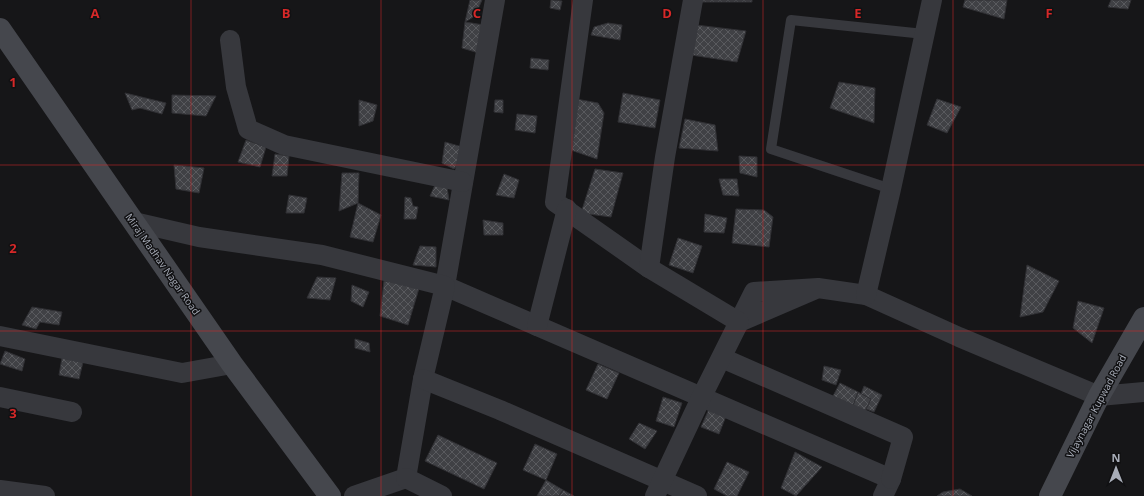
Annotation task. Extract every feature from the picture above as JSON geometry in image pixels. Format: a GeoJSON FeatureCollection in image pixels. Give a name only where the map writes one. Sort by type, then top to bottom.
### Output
{"type":"FeatureCollection","features":[{"type":"Feature","properties":{"kind":"street"},"geometry":{"type":"LineString","coordinates":[[406,478],[423,379],[445,286],[495,0]]}},
{"type":"Feature","properties":{"kind":"street"},"geometry":{"type":"LineString","coordinates":[[583,0],[555,202],[649,268],[739,322]]}},
{"type":"Feature","properties":{"kind":"street"},"geometry":{"type":"LineString","coordinates":[[649,268],[665,157],[693,0]]}},
{"type":"Feature","properties":{"kind":"street"},"geometry":{"type":"LineString","coordinates":[[866,295],[892,189],[932,0]]}},
{"type":"Feature","properties":{"kind":"street","name":"Miraj Madhav Nagar Road"},"geometry":{"type":"LineString","coordinates":[[0,29],[232,364],[330,496]]}},
{"type":"Feature","properties":{"kind":"street"},"geometry":{"type":"LineString","coordinates":[[230,40],[236,87],[248,129],[284,145],[463,182]]}},
{"type":"Feature","properties":{"kind":"street"},"geometry":{"type":"LineString","coordinates":[[537,326],[567,209]]}},
{"type":"Feature","properties":{"kind":"street"},"geometry":{"type":"LineString","coordinates":[[134,222],[199,237],[322,255],[445,286],[702,396],[887,488],[903,437],[722,358]]}},
{"type":"Feature","properties":{"kind":"street"},"geometry":{"type":"LineString","coordinates":[[658,488],[754,292],[818,288],[866,295],[959,337],[1099,396],[1144,392]]}},
{"type":"Feature","properties":{"kind":"street","name":"Vijaynagar Kupwad Road"},"geometry":{"type":"LineString","coordinates":[[1050,496],[1099,396],[1144,318]]}},
{"type":"Feature","properties":{"kind":"street"},"geometry":{"type":"LineString","coordinates":[[0,336],[182,373],[232,364]]}},
{"type":"Feature","properties":{"kind":"street"},"geometry":{"type":"LineString","coordinates":[[423,379],[658,488],[697,496]]}},
{"type":"Feature","properties":{"kind":"street"},"geometry":{"type":"LineString","coordinates":[[0,397],[72,412]]}},
{"type":"Feature","properties":{"kind":"street"},"geometry":{"type":"LineString","coordinates":[[354,496],[406,478],[442,496]]}},
{"type":"Feature","properties":{"kind":"street"},"geometry":{"type":"LineString","coordinates":[[0,490],[45,496]]}},
{"type":"Feature","properties":{"kind":"lane"},"geometry":{"type":"LineString","coordinates":[[892,189],[770,149],[791,20],[924,34]]}},
{"type":"Feature","properties":{"kind":"building"},"geometry":{"type":"Polygon","coordinates":[[[470,0],[482,0],[475,16],[465,22],[470,0]]]}},
{"type":"Feature","properties":{"kind":"building"},"geometry":{"type":"Polygon","coordinates":[[[551,0],[562,1],[560,10],[550,8],[551,0]]]}},
{"type":"Feature","properties":{"kind":"building"},"geometry":{"type":"Polygon","coordinates":[[[700,0],[752,0],[752,2],[699,2],[700,0]]]}},
{"type":"Feature","properties":{"kind":"building"},"geometry":{"type":"Polygon","coordinates":[[[965,0],[1007,0],[1004,19],[963,7],[965,0]]]}},
{"type":"Feature","properties":{"kind":"building"},"geometry":{"type":"Polygon","coordinates":[[[1111,0],[1131,0],[1128,9],[1108,7],[1111,0]]]}},
{"type":"Feature","properties":{"kind":"building"},"geometry":{"type":"Polygon","coordinates":[[[465,22],[484,25],[482,54],[462,48],[465,22]]]}},
{"type":"Feature","properties":{"kind":"building"},"geometry":{"type":"Polygon","coordinates":[[[608,23],[622,25],[620,40],[591,35],[594,27],[608,23]]]}},
{"type":"Feature","properties":{"kind":"building"},"geometry":{"type":"Polygon","coordinates":[[[696,25],[746,31],[737,62],[691,55],[696,25]]]}},
{"type":"Feature","properties":{"kind":"building"},"geometry":{"type":"Polygon","coordinates":[[[531,58],[549,60],[548,70],[530,68],[531,58]]]}},
{"type":"Feature","properties":{"kind":"building"},"geometry":{"type":"Polygon","coordinates":[[[839,82],[875,88],[874,123],[830,108],[839,82]]]}},
{"type":"Feature","properties":{"kind":"building"},"geometry":{"type":"Polygon","coordinates":[[[125,93],[166,103],[162,114],[140,108],[132,110],[125,93]]]}},
{"type":"Feature","properties":{"kind":"building"},"geometry":{"type":"Polygon","coordinates":[[[623,93],[660,100],[655,128],[618,122],[623,93]]]}},
{"type":"Feature","properties":{"kind":"building"},"geometry":{"type":"Polygon","coordinates":[[[172,95],[216,96],[206,116],[172,113],[172,95]]]}},
{"type":"Feature","properties":{"kind":"building"},"geometry":{"type":"Polygon","coordinates":[[[576,99],[598,103],[604,113],[597,159],[565,148],[576,99]]]}},
{"type":"Feature","properties":{"kind":"building"},"geometry":{"type":"Polygon","coordinates":[[[937,99],[961,107],[947,133],[927,125],[937,99]]]}},
{"type":"Feature","properties":{"kind":"building"},"geometry":{"type":"Polygon","coordinates":[[[359,100],[377,105],[373,121],[359,126],[359,100]]]}},
{"type":"Feature","properties":{"kind":"building"},"geometry":{"type":"Polygon","coordinates":[[[495,100],[503,100],[503,113],[494,112],[495,100]]]}},
{"type":"Feature","properties":{"kind":"building"},"geometry":{"type":"Polygon","coordinates":[[[517,114],[537,116],[535,133],[515,130],[517,114]]]}},
{"type":"Feature","properties":{"kind":"building"},"geometry":{"type":"Polygon","coordinates":[[[685,119],[715,125],[718,151],[679,148],[685,119]]]}},
{"type":"Feature","properties":{"kind":"building"},"geometry":{"type":"Polygon","coordinates":[[[246,140],[266,147],[260,167],[238,162],[246,140]]]}},
{"type":"Feature","properties":{"kind":"building"},"geometry":{"type":"Polygon","coordinates":[[[445,142],[469,149],[454,169],[442,163],[445,142]]]}},
{"type":"Feature","properties":{"kind":"building"},"geometry":{"type":"Polygon","coordinates":[[[275,154],[289,156],[287,176],[272,176],[275,154]]]}},
{"type":"Feature","properties":{"kind":"building"},"geometry":{"type":"Polygon","coordinates":[[[739,156],[757,157],[757,177],[740,173],[739,156]]]}},
{"type":"Feature","properties":{"kind":"building"},"geometry":{"type":"Polygon","coordinates":[[[174,165],[204,168],[199,193],[176,189],[174,165]]]}},
{"type":"Feature","properties":{"kind":"building"},"geometry":{"type":"Polygon","coordinates":[[[595,169],[623,173],[611,217],[581,213],[595,169]]]}},
{"type":"Feature","properties":{"kind":"building"},"geometry":{"type":"Polygon","coordinates":[[[342,173],[359,173],[358,203],[339,211],[342,173]]]}},
{"type":"Feature","properties":{"kind":"building"},"geometry":{"type":"Polygon","coordinates":[[[504,174],[519,180],[514,198],[496,195],[504,174]]]}},
{"type":"Feature","properties":{"kind":"building"},"geometry":{"type":"Polygon","coordinates":[[[719,179],[737,179],[739,196],[723,195],[719,179]]]}},
{"type":"Feature","properties":{"kind":"building"},"geometry":{"type":"Polygon","coordinates":[[[435,185],[447,187],[449,200],[430,196],[435,185]]]}},
{"type":"Feature","properties":{"kind":"building"},"geometry":{"type":"Polygon","coordinates":[[[289,195],[307,198],[304,213],[286,213],[289,195]]]}},
{"type":"Feature","properties":{"kind":"building"},"geometry":{"type":"Polygon","coordinates":[[[405,197],[411,198],[413,206],[418,207],[416,219],[404,219],[405,197]]]}},
{"type":"Feature","properties":{"kind":"building"},"geometry":{"type":"Polygon","coordinates":[[[358,203],[381,215],[373,242],[350,237],[358,203]]]}},
{"type":"Feature","properties":{"kind":"building"},"geometry":{"type":"Polygon","coordinates":[[[736,209],[764,210],[773,217],[769,247],[732,243],[736,209]]]}},
{"type":"Feature","properties":{"kind":"building"},"geometry":{"type":"Polygon","coordinates":[[[705,214],[727,218],[724,233],[704,232],[705,214]]]}},
{"type":"Feature","properties":{"kind":"building"},"geometry":{"type":"Polygon","coordinates":[[[483,220],[503,223],[503,235],[484,235],[483,220]]]}},
{"type":"Feature","properties":{"kind":"building"},"geometry":{"type":"Polygon","coordinates":[[[678,238],[702,246],[693,273],[669,265],[678,238]]]}},
{"type":"Feature","properties":{"kind":"building"},"geometry":{"type":"Polygon","coordinates":[[[420,246],[436,247],[436,267],[413,265],[420,246]]]}},
{"type":"Feature","properties":{"kind":"building"},"geometry":{"type":"Polygon","coordinates":[[[1027,265],[1059,281],[1043,312],[1020,317],[1027,265]]]}},
{"type":"Feature","properties":{"kind":"building"},"geometry":{"type":"Polygon","coordinates":[[[317,277],[336,278],[330,300],[307,298],[317,277]]]}},
{"type":"Feature","properties":{"kind":"building"},"geometry":{"type":"Polygon","coordinates":[[[384,281],[420,285],[408,325],[380,316],[384,281]]]}},
{"type":"Feature","properties":{"kind":"building"},"geometry":{"type":"Polygon","coordinates":[[[352,285],[369,292],[363,307],[351,301],[352,285]]]}},
{"type":"Feature","properties":{"kind":"building"},"geometry":{"type":"Polygon","coordinates":[[[1078,301],[1104,308],[1092,343],[1073,328],[1078,301]]]}},
{"type":"Feature","properties":{"kind":"building"},"geometry":{"type":"Polygon","coordinates":[[[32,307],[62,312],[59,325],[40,322],[36,329],[22,325],[32,307]]]}},
{"type":"Feature","properties":{"kind":"building"},"geometry":{"type":"Polygon","coordinates":[[[355,339],[369,343],[370,352],[355,348],[355,339]]]}},
{"type":"Feature","properties":{"kind":"building"},"geometry":{"type":"Polygon","coordinates":[[[5,351],[25,359],[22,371],[0,364],[5,351]]]}},
{"type":"Feature","properties":{"kind":"building"},"geometry":{"type":"Polygon","coordinates":[[[62,358],[83,362],[79,379],[59,375],[62,358]]]}},
{"type":"Feature","properties":{"kind":"building"},"geometry":{"type":"Polygon","coordinates":[[[598,364],[619,373],[607,399],[586,390],[598,364]]]}},
{"type":"Feature","properties":{"kind":"building"},"geometry":{"type":"Polygon","coordinates":[[[824,366],[841,370],[836,385],[822,380],[824,366]]]}},
{"type":"Feature","properties":{"kind":"building"},"geometry":{"type":"Polygon","coordinates":[[[840,383],[858,392],[853,406],[833,396],[840,383]]]}},
{"type":"Feature","properties":{"kind":"building"},"geometry":{"type":"Polygon","coordinates":[[[864,386],[882,395],[874,412],[866,409],[871,399],[861,394],[864,386]]]}},
{"type":"Feature","properties":{"kind":"building"},"geometry":{"type":"Polygon","coordinates":[[[858,392],[871,399],[865,411],[853,406],[858,392]]]}},
{"type":"Feature","properties":{"kind":"building"},"geometry":{"type":"Polygon","coordinates":[[[663,397],[682,403],[674,427],[656,421],[663,397]]]}},
{"type":"Feature","properties":{"kind":"building"},"geometry":{"type":"Polygon","coordinates":[[[709,409],[726,416],[719,434],[701,427],[709,409]]]}},
{"type":"Feature","properties":{"kind":"building"},"geometry":{"type":"Polygon","coordinates":[[[639,423],[657,431],[645,449],[629,439],[639,423]]]}},
{"type":"Feature","properties":{"kind":"building"},"geometry":{"type":"Polygon","coordinates":[[[438,435],[497,463],[484,489],[425,461],[438,435]]]}},
{"type":"Feature","properties":{"kind":"building"},"geometry":{"type":"Polygon","coordinates":[[[535,444],[557,454],[546,480],[523,470],[535,444]]]}},
{"type":"Feature","properties":{"kind":"building"},"geometry":{"type":"Polygon","coordinates":[[[795,452],[822,467],[796,496],[781,488],[795,452]]]}},
{"type":"Feature","properties":{"kind":"building"},"geometry":{"type":"Polygon","coordinates":[[[727,462],[749,472],[737,496],[727,496],[714,489],[727,462]]]}},
{"type":"Feature","properties":{"kind":"building"},"geometry":{"type":"Polygon","coordinates":[[[546,480],[563,490],[559,496],[537,496],[546,480]]]}},
{"type":"Feature","properties":{"kind":"building"},"geometry":{"type":"Polygon","coordinates":[[[960,489],[972,496],[937,496],[943,492],[960,489]]]}},
{"type":"Feature","properties":{"kind":"building"},"geometry":{"type":"Polygon","coordinates":[[[563,490],[574,496],[559,496],[563,490]]]}}]}
